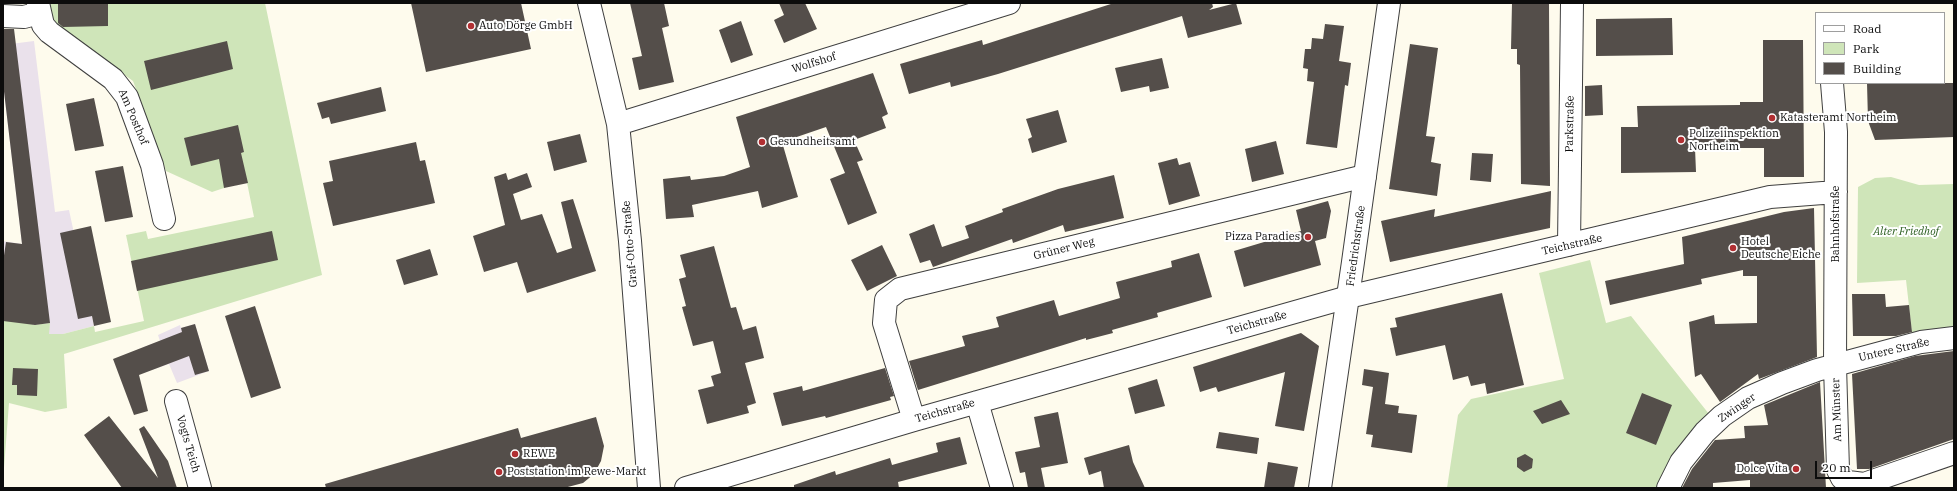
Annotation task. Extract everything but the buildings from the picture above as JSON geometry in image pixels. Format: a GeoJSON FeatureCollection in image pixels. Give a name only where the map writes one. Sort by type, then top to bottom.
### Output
{"type":"FeatureCollection","features":[{"type":"Feature","properties":{"kind":"street","name":"Graf-Otto-Straße"},"geometry":{"type":"LineString","coordinates":[[589,3],[618,124],[630,241],[649,488]]}},
{"type":"Feature","properties":{"kind":"street","name":"Wolfshof"},"geometry":{"type":"LineString","coordinates":[[618,124],[1009,3]]}},
{"type":"Feature","properties":{"kind":"street","name":"Friedrichstraße"},"geometry":{"type":"LineString","coordinates":[[1320,488],[1366,176],[1389,3]]}},
{"type":"Feature","properties":{"kind":"street","name":"Parkstraße"},"geometry":{"type":"LineString","coordinates":[[1569,245],[1572,3]]}},
{"type":"Feature","properties":{"kind":"street"},"geometry":{"type":"LineString","coordinates":[[3,16],[24,17],[39,8]]}},
{"type":"Feature","properties":{"kind":"street","name":"Am Posthof"},"geometry":{"type":"LineString","coordinates":[[39,8],[43,25],[49,32],[113,79],[127,97],[152,165],[164,219]]}},
{"type":"Feature","properties":{"kind":"street","name":"Bahnhofstraße"},"geometry":{"type":"LineString","coordinates":[[1832,84],[1836,132],[1835,365]]}},
{"type":"Feature","properties":{"kind":"street","name":"Grüner Weg"},"geometry":{"type":"LineString","coordinates":[[914,420],[884,323],[886,300],[900,289],[1366,176]]}},
{"type":"Feature","properties":{"kind":"street","name":"Teichstraße"},"geometry":{"type":"LineString","coordinates":[[686,488],[914,420],[1348,297],[1770,197],[1836,192]]}},
{"type":"Feature","properties":{"kind":"street","name":"Untere Straße"},"geometry":{"type":"LineString","coordinates":[[1835,365],[1921,342],[1954,338]]}},
{"type":"Feature","properties":{"kind":"street","name":"Am Münster"},"geometry":{"type":"LineString","coordinates":[[1835,365],[1838,470],[1842,478],[1848,482],[1864,484],[1954,453]]}},
{"type":"Feature","properties":{"kind":"street","name":"Zwinger"},"geometry":{"type":"LineString","coordinates":[[1668,488],[1681,462],[1692,446],[1722,416],[1748,398],[1775,386],[1835,365]]}},
{"type":"Feature","properties":{"kind":"street","name":"Vogts Teich"},"geometry":{"type":"LineString","coordinates":[[176,401],[200,488]]}},
{"type":"Feature","properties":{"kind":"street"},"geometry":{"type":"LineString","coordinates":[[977,402],[1002,488]]}},
{"type":"Feature","properties":{"kind":"shaded area"},"geometry":{"type":"Polygon","coordinates":[[[34,41],[55,212],[69,210],[94,326],[63,334],[48,334],[50,323],[32,325],[23,246],[3,321],[3,241],[22,244],[3,83],[3,45],[34,41]]]}},
{"type":"Feature","properties":{"kind":"shaded area"},"geometry":{"type":"Polygon","coordinates":[[[195,324],[209,371],[177,383],[169,364],[152,370],[144,347],[160,341],[158,335],[180,325],[181,328],[195,324]]]}},
{"type":"Feature","properties":{"kind":"green space"},"geometry":{"type":"Polygon","coordinates":[[[47,3],[265,3],[322,275],[64,354],[67,408],[45,412],[9,403],[3,481],[3,321],[22,244],[33,325],[50,323],[49,334],[63,334],[94,326],[95,332],[144,321],[126,235],[146,231],[148,239],[254,217],[244,168],[224,188],[212,192],[166,171],[133,81],[58,27],[52,21],[47,3]]]}},
{"type":"Feature","properties":{"kind":"green space","name":"Alter Friedhof"},"geometry":{"type":"Polygon","coordinates":[[[1891,177],[1919,185],[1954,184],[1954,334],[1913,341],[1906,280],[1857,283],[1858,187],[1875,178],[1891,177]]]}},
{"type":"Feature","properties":{"kind":"green space"},"geometry":{"type":"Polygon","coordinates":[[[1590,260],[1606,323],[1631,316],[1709,414],[1683,441],[1673,455],[1658,488],[1447,488],[1458,415],[1471,399],[1564,379],[1539,273],[1590,260]]]}},
{"type":"Feature","properties":{"kind":"place","name":"Auto Dörge GmbH"},"geometry":{"type":"Point","coordinates":[471,26]}},
{"type":"Feature","properties":{"kind":"place","name":"Katasteramt Northeim"},"geometry":{"type":"Point","coordinates":[1772,118]}},
{"type":"Feature","properties":{"kind":"place","name":"Polizeiinspektion Northeim"},"geometry":{"type":"Point","coordinates":[1681,140]}},
{"type":"Feature","properties":{"kind":"place","name":"Gesundheitsamt"},"geometry":{"type":"Point","coordinates":[762,142]}},
{"type":"Feature","properties":{"kind":"place","name":"Pizza Paradies"},"geometry":{"type":"Point","coordinates":[1308,237]}},
{"type":"Feature","properties":{"kind":"place","name":"Hotel Deutsche Eiche"},"geometry":{"type":"Point","coordinates":[1733,248]}},
{"type":"Feature","properties":{"kind":"place","name":"REWE"},"geometry":{"type":"Point","coordinates":[515,454]}},
{"type":"Feature","properties":{"kind":"place","name":"Dolce Vita"},"geometry":{"type":"Point","coordinates":[1796,469]}},
{"type":"Feature","properties":{"kind":"place","name":"Poststation im Rewe-Markt"},"geometry":{"type":"Point","coordinates":[499,472]}}]}
